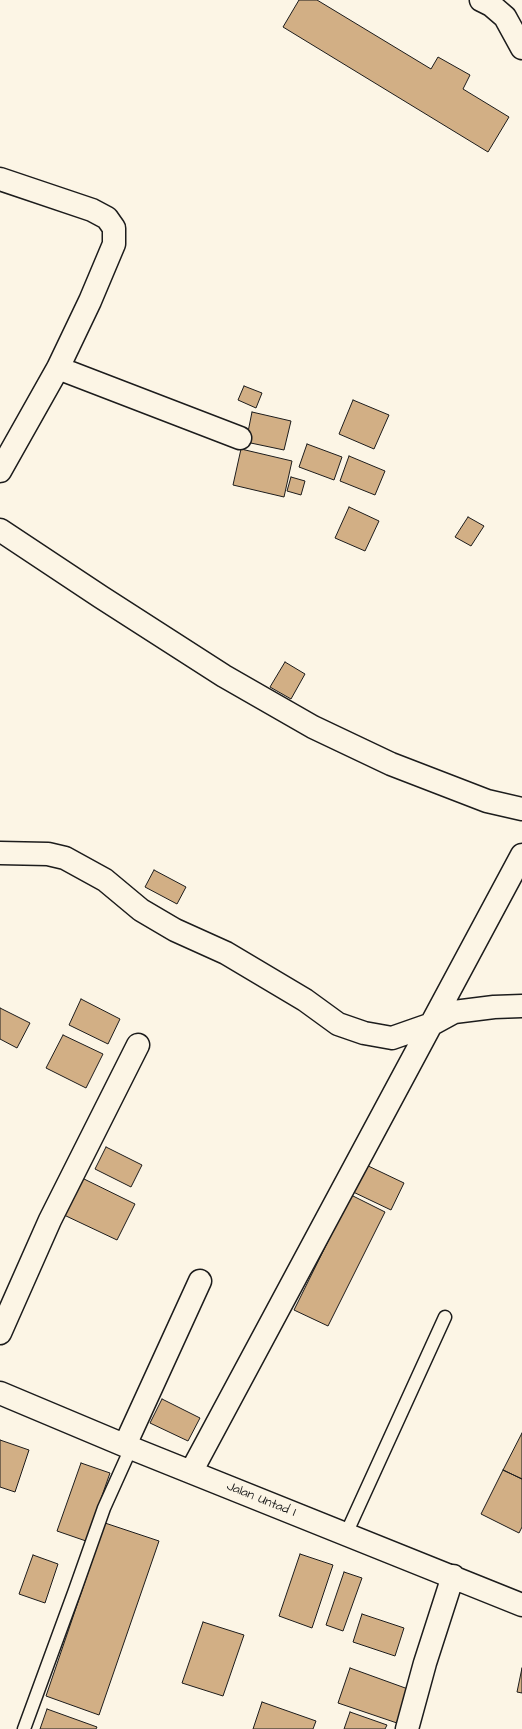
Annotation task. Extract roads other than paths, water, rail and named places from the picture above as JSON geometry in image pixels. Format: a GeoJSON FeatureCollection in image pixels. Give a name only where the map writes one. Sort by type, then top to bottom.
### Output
{"type":"FeatureCollection","features":[{"type":"Feature","properties":{"kind":"street"},"geometry":{"type":"LineString","coordinates":[[481,0],[491,5],[505,17],[522,48]]}},
{"type":"Feature","properties":{"kind":"street"},"geometry":{"type":"LineString","coordinates":[[0,179],[92,210],[107,218],[114,228],[114,244],[90,301],[58,368],[0,471]]}},
{"type":"Feature","properties":{"kind":"street"},"geometry":{"type":"LineString","coordinates":[[58,368],[240,438]]}},
{"type":"Feature","properties":{"kind":"street"},"geometry":{"type":"LineString","coordinates":[[0,530],[224,676],[313,727],[391,764],[487,801],[522,809]]}},
{"type":"Feature","properties":{"kind":"street"},"geometry":{"type":"LineString","coordinates":[[0,854],[48,854],[65,858],[105,880],[141,910],[175,930],[226,953],[305,1000],[338,1024],[364,1034],[392,1038],[432,1024],[454,1012],[494,1007],[522,1006]]}},
{"type":"Feature","properties":{"kind":"street"},"geometry":{"type":"LineString","coordinates":[[191,1472],[522,855]]}},
{"type":"Feature","properties":{"kind":"street"},"geometry":{"type":"LineString","coordinates":[[0,1334],[50,1220],[138,1045]]}},
{"type":"Feature","properties":{"kind":"street"},"geometry":{"type":"LineString","coordinates":[[128,1447],[200,1281]]}},
{"type":"Feature","properties":{"kind":"street","name":"Jalan Untad I"},"geometry":{"type":"LineString","coordinates":[[0,1393],[128,1447],[453,1576],[522,1605]]}},
{"type":"Feature","properties":{"kind":"street"},"geometry":{"type":"LineString","coordinates":[[407,1729],[425,1663],[453,1576]]}},
{"type":"Feature","properties":{"kind":"lane"},"geometry":{"type":"LineString","coordinates":[[346,1534],[445,1317]]}},
{"type":"Feature","properties":{"kind":"lane"},"geometry":{"type":"LineString","coordinates":[[24,1729],[104,1508],[128,1447]]}}]}
